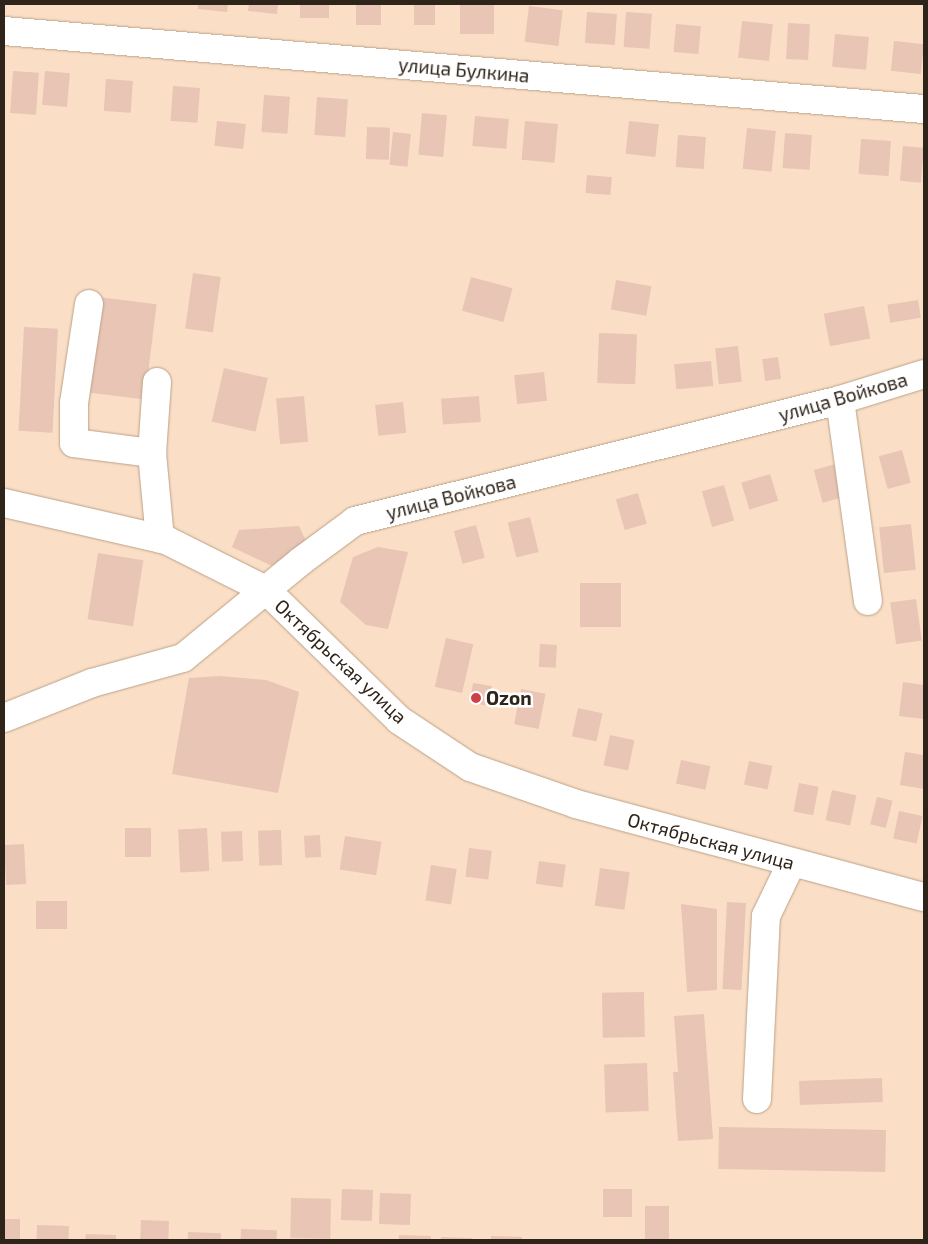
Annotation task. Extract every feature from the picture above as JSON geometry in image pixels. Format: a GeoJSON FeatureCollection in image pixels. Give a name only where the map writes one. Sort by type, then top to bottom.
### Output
{"type":"FeatureCollection","features":[{"type":"Feature","properties":{"kind":"street","name":"улица Булкина"},"geometry":{"type":"LineString","coordinates":[[4,31],[924,109]]}},
{"type":"Feature","properties":{"kind":"street"},"geometry":{"type":"LineString","coordinates":[[89,304],[74,403],[74,443],[152,453]]}},
{"type":"Feature","properties":{"kind":"street","name":"улица Войкова"},"geometry":{"type":"LineString","coordinates":[[266,590],[355,521],[840,400],[924,374]]}},
{"type":"Feature","properties":{"kind":"street"},"geometry":{"type":"LineString","coordinates":[[157,382],[152,453],[160,539]]}},
{"type":"Feature","properties":{"kind":"street"},"geometry":{"type":"LineString","coordinates":[[840,400],[868,601]]}},
{"type":"Feature","properties":{"kind":"street"},"geometry":{"type":"LineString","coordinates":[[4,503],[160,539],[266,590]]}},
{"type":"Feature","properties":{"kind":"street","name":"Октябрьская улица"},"geometry":{"type":"LineString","coordinates":[[4,718],[92,683],[183,658],[266,590],[399,720],[470,767],[576,804],[791,864],[924,897]]}},
{"type":"Feature","properties":{"kind":"street"},"geometry":{"type":"LineString","coordinates":[[756,1099],[766,916],[791,864]]}},
{"type":"Feature","properties":{"kind":"building"},"geometry":{"type":"Polygon","coordinates":[[[198,4],[228,4],[227,12],[198,9],[198,4]]]}},
{"type":"Feature","properties":{"kind":"building"},"geometry":{"type":"Polygon","coordinates":[[[249,4],[278,4],[277,14],[248,11],[249,4]]]}},
{"type":"Feature","properties":{"kind":"building"},"geometry":{"type":"Polygon","coordinates":[[[300,4],[329,4],[329,18],[300,18],[300,4]]]}},
{"type":"Feature","properties":{"kind":"building"},"geometry":{"type":"Polygon","coordinates":[[[356,4],[381,4],[381,25],[356,25],[356,4]]]}},
{"type":"Feature","properties":{"kind":"building"},"geometry":{"type":"Polygon","coordinates":[[[414,4],[435,4],[435,25],[414,25],[414,4]]]}},
{"type":"Feature","properties":{"kind":"building"},"geometry":{"type":"Polygon","coordinates":[[[460,4],[494,4],[494,34],[460,34],[460,4]]]}},
{"type":"Feature","properties":{"kind":"building"},"geometry":{"type":"Polygon","coordinates":[[[529,6],[563,10],[558,46],[525,42],[529,6]]]}},
{"type":"Feature","properties":{"kind":"building"},"geometry":{"type":"Polygon","coordinates":[[[587,12],[617,14],[615,45],[585,43],[587,12]]]}},
{"type":"Feature","properties":{"kind":"building"},"geometry":{"type":"Polygon","coordinates":[[[626,12],[652,14],[649,49],[624,47],[626,12]]]}},
{"type":"Feature","properties":{"kind":"building"},"geometry":{"type":"Polygon","coordinates":[[[742,21],[773,24],[769,61],[738,58],[742,21]]]}},
{"type":"Feature","properties":{"kind":"building"},"geometry":{"type":"Polygon","coordinates":[[[788,23],[810,24],[808,60],[786,59],[788,23]]]}},
{"type":"Feature","properties":{"kind":"building"},"geometry":{"type":"Polygon","coordinates":[[[676,24],[701,26],[698,54],[674,52],[676,24]]]}},
{"type":"Feature","properties":{"kind":"building"},"geometry":{"type":"Polygon","coordinates":[[[835,34],[869,37],[866,70],[832,67],[835,34]]]}},
{"type":"Feature","properties":{"kind":"building"},"geometry":{"type":"Polygon","coordinates":[[[894,41],[924,44],[921,74],[891,71],[894,41]]]}},
{"type":"Feature","properties":{"kind":"building"},"geometry":{"type":"Polygon","coordinates":[[[13,71],[39,73],[36,115],[10,113],[13,71]]]}},
{"type":"Feature","properties":{"kind":"building"},"geometry":{"type":"Polygon","coordinates":[[[45,71],[70,73],[67,107],[42,105],[45,71]]]}},
{"type":"Feature","properties":{"kind":"building"},"geometry":{"type":"Polygon","coordinates":[[[106,79],[133,81],[131,113],[104,111],[106,79]]]}},
{"type":"Feature","properties":{"kind":"building"},"geometry":{"type":"Polygon","coordinates":[[[173,86],[200,88],[197,123],[171,121],[173,86]]]}},
{"type":"Feature","properties":{"kind":"building"},"geometry":{"type":"Polygon","coordinates":[[[264,95],[290,97],[287,134],[261,132],[264,95]]]}},
{"type":"Feature","properties":{"kind":"building"},"geometry":{"type":"Polygon","coordinates":[[[317,97],[348,99],[345,137],[314,135],[317,97]]]}},
{"type":"Feature","properties":{"kind":"building"},"geometry":{"type":"Polygon","coordinates":[[[422,113],[447,115],[443,157],[418,155],[422,113]]]}},
{"type":"Feature","properties":{"kind":"building"},"geometry":{"type":"Polygon","coordinates":[[[475,116],[509,119],[506,149],[472,146],[475,116]]]}},
{"type":"Feature","properties":{"kind":"building"},"geometry":{"type":"Polygon","coordinates":[[[217,121],[246,124],[243,149],[214,146],[217,121]]]}},
{"type":"Feature","properties":{"kind":"building"},"geometry":{"type":"Polygon","coordinates":[[[525,121],[558,124],[554,163],[522,160],[525,121]]]}},
{"type":"Feature","properties":{"kind":"building"},"geometry":{"type":"Polygon","coordinates":[[[629,121],[659,124],[655,157],[626,154],[629,121]]]}},
{"type":"Feature","properties":{"kind":"building"},"geometry":{"type":"Polygon","coordinates":[[[367,127],[390,128],[389,160],[366,159],[367,127]]]}},
{"type":"Feature","properties":{"kind":"building"},"geometry":{"type":"Polygon","coordinates":[[[747,128],[776,131],[772,172],[743,169],[747,128]]]}},
{"type":"Feature","properties":{"kind":"building"},"geometry":{"type":"Polygon","coordinates":[[[393,132],[411,134],[407,167],[390,165],[393,132]]]}},
{"type":"Feature","properties":{"kind":"building"},"geometry":{"type":"Polygon","coordinates":[[[785,133],[812,135],[809,170],[783,168],[785,133]]]}},
{"type":"Feature","properties":{"kind":"building"},"geometry":{"type":"Polygon","coordinates":[[[678,135],[706,137],[704,169],[676,167],[678,135]]]}},
{"type":"Feature","properties":{"kind":"building"},"geometry":{"type":"Polygon","coordinates":[[[861,139],[891,141],[888,176],[859,174],[861,139]]]}},
{"type":"Feature","properties":{"kind":"building"},"geometry":{"type":"Polygon","coordinates":[[[903,146],[924,148],[921,183],[900,181],[903,146]]]}},
{"type":"Feature","properties":{"kind":"building"},"geometry":{"type":"Polygon","coordinates":[[[587,175],[612,177],[610,195],[585,193],[587,175]]]}},
{"type":"Feature","properties":{"kind":"building"},"geometry":{"type":"Polygon","coordinates":[[[193,273],[221,277],[213,332],[185,328],[193,273]]]}},
{"type":"Feature","properties":{"kind":"building"},"geometry":{"type":"Polygon","coordinates":[[[471,277],[513,288],[503,322],[462,311],[471,277]]]}},
{"type":"Feature","properties":{"kind":"building"},"geometry":{"type":"Polygon","coordinates":[[[616,280],[651,286],[646,316],[611,310],[616,280]]]}},
{"type":"Feature","properties":{"kind":"building"},"geometry":{"type":"Polygon","coordinates":[[[98,297],[157,304],[145,399],[86,392],[98,297]]]}},
{"type":"Feature","properties":{"kind":"building"},"geometry":{"type":"Polygon","coordinates":[[[918,300],[921,318],[890,323],[887,305],[918,300]]]}},
{"type":"Feature","properties":{"kind":"building"},"geometry":{"type":"Polygon","coordinates":[[[864,306],[870,338],[830,346],[824,314],[864,306]]]}},
{"type":"Feature","properties":{"kind":"building"},"geometry":{"type":"Polygon","coordinates":[[[24,327],[58,329],[53,433],[19,431],[24,327]]]}},
{"type":"Feature","properties":{"kind":"building"},"geometry":{"type":"Polygon","coordinates":[[[599,333],[637,334],[635,384],[597,383],[599,333]]]}},
{"type":"Feature","properties":{"kind":"building"},"geometry":{"type":"Polygon","coordinates":[[[738,346],[742,382],[719,384],[715,348],[738,346]]]}},
{"type":"Feature","properties":{"kind":"building"},"geometry":{"type":"Polygon","coordinates":[[[778,357],[781,379],[765,381],[762,359],[778,357]]]}},
{"type":"Feature","properties":{"kind":"building"},"geometry":{"type":"Polygon","coordinates":[[[711,361],[713,386],[676,389],[674,364],[711,361]]]}},
{"type":"Feature","properties":{"kind":"building"},"geometry":{"type":"Polygon","coordinates":[[[224,368],[268,378],[255,432],[212,422],[224,368]]]}},
{"type":"Feature","properties":{"kind":"building"},"geometry":{"type":"Polygon","coordinates":[[[544,372],[547,401],[517,404],[514,375],[544,372]]]}},
{"type":"Feature","properties":{"kind":"building"},"geometry":{"type":"Polygon","coordinates":[[[304,396],[308,442],[280,444],[276,398],[304,396]]]}},
{"type":"Feature","properties":{"kind":"building"},"geometry":{"type":"Polygon","coordinates":[[[479,396],[481,422],[443,425],[441,399],[479,396]]]}},
{"type":"Feature","properties":{"kind":"building"},"geometry":{"type":"Polygon","coordinates":[[[403,402],[406,433],[378,436],[375,405],[403,402]]]}},
{"type":"Feature","properties":{"kind":"building"},"geometry":{"type":"Polygon","coordinates":[[[902,450],[911,483],[888,489],[879,456],[902,450]]]}},
{"type":"Feature","properties":{"kind":"building"},"geometry":{"type":"Polygon","coordinates":[[[836,464],[845,497],[823,503],[814,470],[836,464]]]}},
{"type":"Feature","properties":{"kind":"building"},"geometry":{"type":"Polygon","coordinates":[[[770,474],[778,501],[749,510],[741,483],[770,474]]]}},
{"type":"Feature","properties":{"kind":"building"},"geometry":{"type":"Polygon","coordinates":[[[724,485],[734,521],[712,527],[702,491],[724,485]]]}},
{"type":"Feature","properties":{"kind":"building"},"geometry":{"type":"Polygon","coordinates":[[[638,493],[647,524],[625,530],[616,499],[638,493]]]}},
{"type":"Feature","properties":{"kind":"building"},"geometry":{"type":"Polygon","coordinates":[[[530,517],[539,552],[516,557],[508,523],[530,517]]]}},
{"type":"Feature","properties":{"kind":"building"},"geometry":{"type":"Polygon","coordinates":[[[911,524],[916,570],[884,573],[879,527],[911,524]]]}},
{"type":"Feature","properties":{"kind":"building"},"geometry":{"type":"Polygon","coordinates":[[[476,525],[485,558],[463,564],[454,531],[476,525]]]}},
{"type":"Feature","properties":{"kind":"building"},"geometry":{"type":"Polygon","coordinates":[[[299,526],[306,541],[272,566],[232,547],[239,530],[299,526]]]}},
{"type":"Feature","properties":{"kind":"building"},"geometry":{"type":"Polygon","coordinates":[[[378,547],[408,552],[388,629],[366,625],[340,602],[353,557],[378,547]]]}},
{"type":"Feature","properties":{"kind":"building"},"geometry":{"type":"Polygon","coordinates":[[[98,553],[143,560],[133,626],[88,619],[98,553]]]}},
{"type":"Feature","properties":{"kind":"building"},"geometry":{"type":"Polygon","coordinates":[[[580,583],[621,583],[621,627],[580,627],[580,583]]]}},
{"type":"Feature","properties":{"kind":"building"},"geometry":{"type":"Polygon","coordinates":[[[916,599],[922,641],[896,644],[890,603],[916,599]]]}},
{"type":"Feature","properties":{"kind":"building"},"geometry":{"type":"Polygon","coordinates":[[[446,638],[473,644],[462,693],[435,687],[446,638]]]}},
{"type":"Feature","properties":{"kind":"building"},"geometry":{"type":"Polygon","coordinates":[[[540,644],[557,645],[556,668],[539,667],[540,644]]]}},
{"type":"Feature","properties":{"kind":"building"},"geometry":{"type":"Polygon","coordinates":[[[220,676],[266,680],[299,692],[278,793],[172,774],[189,678],[220,676]]]}},
{"type":"Feature","properties":{"kind":"building"},"geometry":{"type":"Polygon","coordinates":[[[903,682],[924,685],[924,719],[899,716],[903,682]]]}},
{"type":"Feature","properties":{"kind":"building"},"geometry":{"type":"Polygon","coordinates":[[[473,683],[492,686],[489,706],[470,703],[473,683]]]}},
{"type":"Feature","properties":{"kind":"building"},"geometry":{"type":"Polygon","coordinates":[[[521,689],[546,694],[539,729],[514,724],[521,689]]]}},
{"type":"Feature","properties":{"kind":"building"},"geometry":{"type":"Polygon","coordinates":[[[578,708],[602,713],[596,742],[572,736],[578,708]]]}},
{"type":"Feature","properties":{"kind":"building"},"geometry":{"type":"Polygon","coordinates":[[[610,735],[634,740],[628,771],[604,765],[610,735]]]}},
{"type":"Feature","properties":{"kind":"building"},"geometry":{"type":"Polygon","coordinates":[[[905,752],[924,755],[924,789],[900,785],[905,752]]]}},
{"type":"Feature","properties":{"kind":"building"},"geometry":{"type":"Polygon","coordinates":[[[681,760],[710,766],[705,790],[676,783],[681,760]]]}},
{"type":"Feature","properties":{"kind":"building"},"geometry":{"type":"Polygon","coordinates":[[[749,761],[772,766],[767,789],[744,784],[749,761]]]}},
{"type":"Feature","properties":{"kind":"building"},"geometry":{"type":"Polygon","coordinates":[[[799,783],[819,787],[813,815],[793,811],[799,783]]]}},
{"type":"Feature","properties":{"kind":"building"},"geometry":{"type":"Polygon","coordinates":[[[832,790],[856,795],[850,826],[826,820],[832,790]]]}},
{"type":"Feature","properties":{"kind":"building"},"geometry":{"type":"Polygon","coordinates":[[[877,797],[893,801],[886,828],[870,824],[877,797]]]}},
{"type":"Feature","properties":{"kind":"building"},"geometry":{"type":"Polygon","coordinates":[[[899,811],[922,816],[917,843],[893,838],[899,811]]]}},
{"type":"Feature","properties":{"kind":"building"},"geometry":{"type":"Polygon","coordinates":[[[125,828],[151,828],[151,857],[125,857],[125,828]]]}},
{"type":"Feature","properties":{"kind":"building"},"geometry":{"type":"Polygon","coordinates":[[[207,828],[209,871],[180,872],[178,830],[207,828]]]}},
{"type":"Feature","properties":{"kind":"building"},"geometry":{"type":"Polygon","coordinates":[[[281,830],[282,865],[259,866],[258,831],[281,830]]]}},
{"type":"Feature","properties":{"kind":"building"},"geometry":{"type":"Polygon","coordinates":[[[242,831],[243,861],[222,862],[221,832],[242,831]]]}},
{"type":"Feature","properties":{"kind":"building"},"geometry":{"type":"Polygon","coordinates":[[[320,835],[321,857],[305,858],[304,836],[320,835]]]}},
{"type":"Feature","properties":{"kind":"building"},"geometry":{"type":"Polygon","coordinates":[[[345,836],[382,842],[376,875],[340,870],[345,836]]]}},
{"type":"Feature","properties":{"kind":"building"},"geometry":{"type":"Polygon","coordinates":[[[24,844],[26,884],[6,885],[4,845],[24,844]]]}},
{"type":"Feature","properties":{"kind":"building"},"geometry":{"type":"Polygon","coordinates":[[[469,848],[492,851],[488,880],[465,877],[469,848]]]}},
{"type":"Feature","properties":{"kind":"building"},"geometry":{"type":"Polygon","coordinates":[[[539,861],[566,865],[563,888],[536,884],[539,861]]]}},
{"type":"Feature","properties":{"kind":"building"},"geometry":{"type":"Polygon","coordinates":[[[431,865],[457,869],[451,905],[425,901],[431,865]]]}},
{"type":"Feature","properties":{"kind":"building"},"geometry":{"type":"Polygon","coordinates":[[[600,868],[630,872],[624,910],[595,906],[600,868]]]}},
{"type":"Feature","properties":{"kind":"building"},"geometry":{"type":"Polygon","coordinates":[[[36,901],[67,901],[67,929],[36,929],[36,901]]]}},
{"type":"Feature","properties":{"kind":"building"},"geometry":{"type":"Polygon","coordinates":[[[727,902],[746,903],[741,990],[722,989],[727,902]]]}},
{"type":"Feature","properties":{"kind":"building"},"geometry":{"type":"Polygon","coordinates":[[[681,904],[717,909],[717,990],[687,992],[681,904]]]}},
{"type":"Feature","properties":{"kind":"building"},"geometry":{"type":"Polygon","coordinates":[[[644,992],[645,1037],[603,1038],[602,993],[644,992]]]}},
{"type":"Feature","properties":{"kind":"building"},"geometry":{"type":"Polygon","coordinates":[[[704,1014],[713,1139],[678,1141],[673,1072],[678,1072],[674,1016],[704,1014]]]}},
{"type":"Feature","properties":{"kind":"building"},"geometry":{"type":"Polygon","coordinates":[[[647,1063],[649,1111],[606,1112],[604,1065],[647,1063]]]}},
{"type":"Feature","properties":{"kind":"building"},"geometry":{"type":"Polygon","coordinates":[[[882,1078],[883,1102],[800,1105],[799,1081],[882,1078]]]}},
{"type":"Feature","properties":{"kind":"building"},"geometry":{"type":"Polygon","coordinates":[[[719,1127],[886,1130],[885,1172],[718,1169],[719,1127]]]}},
{"type":"Feature","properties":{"kind":"building"},"geometry":{"type":"Polygon","coordinates":[[[342,1189],[373,1190],[372,1221],[341,1220],[342,1189]]]}},
{"type":"Feature","properties":{"kind":"building"},"geometry":{"type":"Polygon","coordinates":[[[603,1189],[632,1189],[632,1217],[603,1217],[603,1189]]]}},
{"type":"Feature","properties":{"kind":"building"},"geometry":{"type":"Polygon","coordinates":[[[380,1193],[411,1194],[410,1225],[379,1224],[380,1193]]]}},
{"type":"Feature","properties":{"kind":"building"},"geometry":{"type":"Polygon","coordinates":[[[291,1198],[331,1199],[330,1239],[290,1238],[291,1198]]]}},
{"type":"Feature","properties":{"kind":"building"},"geometry":{"type":"Polygon","coordinates":[[[645,1206],[669,1206],[669,1240],[645,1240],[645,1206]]]}},
{"type":"Feature","properties":{"kind":"building"},"geometry":{"type":"Polygon","coordinates":[[[4,1219],[20,1219],[20,1240],[4,1240],[4,1219]]]}},
{"type":"Feature","properties":{"kind":"building"},"geometry":{"type":"Polygon","coordinates":[[[141,1220],[169,1221],[168,1240],[140,1240],[141,1220]]]}},
{"type":"Feature","properties":{"kind":"building"},"geometry":{"type":"Polygon","coordinates":[[[37,1225],[69,1226],[68,1240],[36,1240],[37,1225]]]}},
{"type":"Feature","properties":{"kind":"building"},"geometry":{"type":"Polygon","coordinates":[[[241,1229],[277,1230],[277,1240],[241,1240],[241,1229]]]}},
{"type":"Feature","properties":{"kind":"building"},"geometry":{"type":"Polygon","coordinates":[[[188,1232],[221,1233],[221,1240],[188,1240],[188,1232]]]}},
{"type":"Feature","properties":{"kind":"building"},"geometry":{"type":"Polygon","coordinates":[[[86,1234],[116,1235],[116,1240],[85,1240],[86,1234]]]}},
{"type":"Feature","properties":{"kind":"building"},"geometry":{"type":"Polygon","coordinates":[[[399,1235],[431,1236],[431,1240],[399,1240],[399,1235]]]}},
{"type":"Feature","properties":{"kind":"building"},"geometry":{"type":"Polygon","coordinates":[[[491,1236],[522,1237],[522,1240],[491,1240],[491,1236]]]}},
{"type":"Feature","properties":{"kind":"building"},"geometry":{"type":"Polygon","coordinates":[[[441,1237],[472,1238],[472,1240],[441,1240],[441,1237]]]}},
{"type":"Feature","properties":{"kind":"place","name":"Ozon"},"geometry":{"type":"Point","coordinates":[476,698]}}]}
